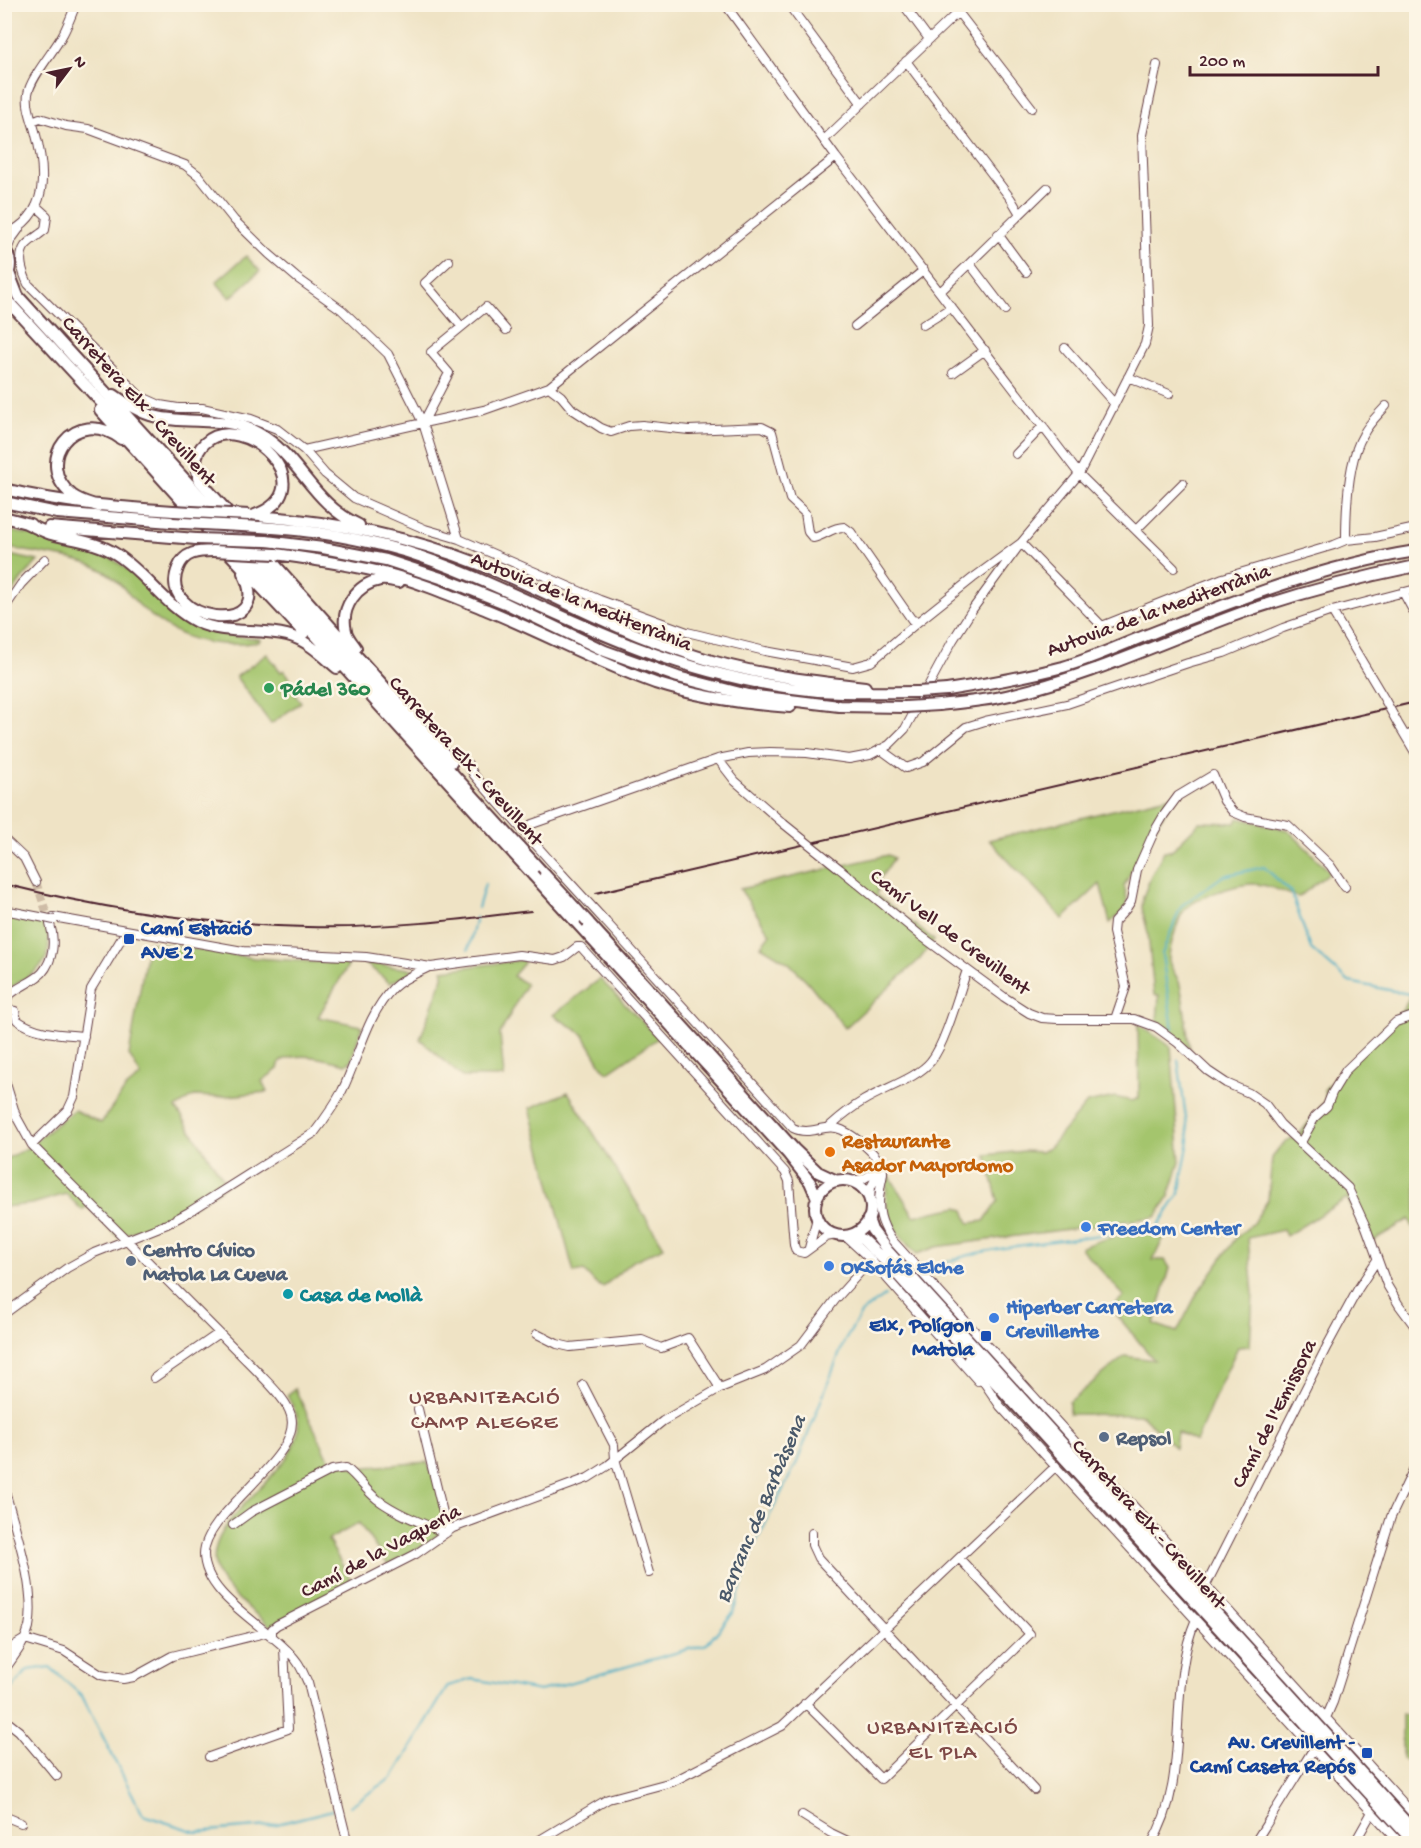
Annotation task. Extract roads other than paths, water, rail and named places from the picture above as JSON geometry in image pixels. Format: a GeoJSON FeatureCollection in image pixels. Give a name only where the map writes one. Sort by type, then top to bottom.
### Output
{"type":"FeatureCollection","features":[{"type":"Feature","properties":{"kind":"highway"},"geometry":{"type":"LineString","coordinates":[[6,249],[10,258],[7,277]]}},
{"type":"Feature","properties":{"kind":"highway","name":"Carretera Elx - Crevillent"},"geometry":{"type":"LineString","coordinates":[[7,277],[18,296],[538,871],[575,921],[788,1154],[810,1182],[817,1198]]}},
{"type":"Feature","properties":{"kind":"highway","name":"Carretera Elx - Crevillent"},"geometry":{"type":"LineString","coordinates":[[4,297],[435,768],[588,922],[794,1149],[818,1172],[837,1181]]}},
{"type":"Feature","properties":{"kind":"highway"},"geometry":{"type":"LineString","coordinates":[[32,326],[142,459],[341,672],[435,768]]}},
{"type":"Feature","properties":{"kind":"highway"},"geometry":{"type":"LineString","coordinates":[[87,370],[126,403],[149,415],[236,424],[259,433],[283,451],[323,500],[339,514],[373,531]]}},
{"type":"Feature","properties":{"kind":"highway"},"geometry":{"type":"LineString","coordinates":[[98,506],[72,495],[58,476],[57,458],[66,440],[79,430],[104,429],[124,442],[142,459]]}},
{"type":"Feature","properties":{"kind":"highway"},"geometry":{"type":"LineString","coordinates":[[252,515],[270,510],[283,495],[285,486],[282,472],[265,449],[251,440],[227,433],[215,435],[200,448],[196,458],[196,470],[200,481],[452,762],[538,871]]}},
{"type":"Feature","properties":{"kind":"highway"},"geometry":{"type":"LineString","coordinates":[[4,489],[49,500],[98,506],[252,515],[373,531],[416,542],[479,564],[630,632],[698,657],[771,674],[892,692]]}},
{"type":"Feature","properties":{"kind":"highway","name":"Autovia de la Mediterrània"},"geometry":{"type":"LineString","coordinates":[[4,502],[57,513],[285,529],[356,539],[408,552],[488,583],[626,643],[721,674],[795,688],[853,693],[947,690],[1063,667],[1300,578],[1416,551]]}},
{"type":"Feature","properties":{"kind":"highway","name":"Autovia de la Mediterrània"},"geometry":{"type":"LineString","coordinates":[[4,518],[91,532],[266,541],[386,560],[447,580],[505,603],[604,651],[678,677],[748,695],[838,706],[905,707],[1008,696],[1121,662],[1282,599],[1356,578],[1416,566]]}},
{"type":"Feature","properties":{"kind":"highway"},"geometry":{"type":"LineString","coordinates":[[26,523],[50,534],[98,544],[117,554],[177,609],[197,622],[226,629],[287,635],[302,640],[341,672]]}},
{"type":"Feature","properties":{"kind":"highway"},"geometry":{"type":"LineString","coordinates":[[229,553],[247,581],[249,597],[246,606],[233,615],[213,617],[192,608],[177,591],[175,580],[176,570],[181,560],[197,551],[276,554],[324,560],[386,573],[416,583],[487,610],[612,666],[673,688],[758,705],[806,708],[838,706]]}},
{"type":"Feature","properties":{"kind":"highway"},"geometry":{"type":"LineString","coordinates":[[404,709],[360,654],[346,633],[345,621],[347,607],[354,594],[366,585],[381,580],[416,583]]}},
{"type":"Feature","properties":{"kind":"highway"},"geometry":{"type":"LineString","coordinates":[[837,1181],[851,1181],[858,1185],[870,1200],[871,1210],[864,1227],[844,1235],[824,1229],[817,1218],[815,1202],[817,1198],[824,1188],[837,1181]]}},
{"type":"Feature","properties":{"kind":"highway","name":"Carretera Elx - Crevillent"},"geometry":{"type":"LineString","coordinates":[[868,1219],[872,1230],[883,1245],[1416,1833]]}},
{"type":"Feature","properties":{"kind":"highway","name":"Carretera Elx - Crevillent"},"geometry":{"type":"LineString","coordinates":[[844,1235],[873,1248],[1415,1844]]}},
{"type":"Feature","properties":{"kind":"street"},"geometry":{"type":"LineString","coordinates":[[4,235],[34,214],[41,194],[41,168],[28,94],[40,70],[63,35],[76,4]]}},
{"type":"Feature","properties":{"kind":"street"},"geometry":{"type":"LineString","coordinates":[[725,4],[836,157],[941,291],[1079,474],[1174,568]]}},
{"type":"Feature","properties":{"kind":"street"},"geometry":{"type":"LineString","coordinates":[[788,4],[862,104]]}},
{"type":"Feature","properties":{"kind":"street"},"geometry":{"type":"LineString","coordinates":[[903,4],[928,39]]}},
{"type":"Feature","properties":{"kind":"street"},"geometry":{"type":"LineString","coordinates":[[825,139],[958,12],[1032,108]]}},
{"type":"Feature","properties":{"kind":"street"},"geometry":{"type":"LineString","coordinates":[[906,61],[1020,214]]}},
{"type":"Feature","properties":{"kind":"street"},"geometry":{"type":"LineString","coordinates":[[523,830],[532,824],[718,759],[748,753],[770,752],[807,753],[849,759],[870,755],[889,745],[904,729],[952,640],[972,610],[1021,543],[1079,474],[1145,344],[1149,326],[1142,135],[1157,65]]}},
{"type":"Feature","properties":{"kind":"street"},"geometry":{"type":"LineString","coordinates":[[32,121],[40,118],[66,126],[88,129],[185,165],[198,175],[234,220],[269,254],[297,278],[342,310],[388,354],[423,423],[459,539]]}},
{"type":"Feature","properties":{"kind":"street"},"geometry":{"type":"LineString","coordinates":[[304,450],[484,410],[549,387],[836,157]]}},
{"type":"Feature","properties":{"kind":"street"},"geometry":{"type":"LineString","coordinates":[[941,291],[1047,188]]}},
{"type":"Feature","properties":{"kind":"street"},"geometry":{"type":"LineString","coordinates":[[36,206],[47,216],[45,230],[26,244],[22,254],[21,269],[28,284],[140,396],[160,405],[202,408],[250,419],[277,429],[304,450],[325,474],[354,498],[424,529],[459,539],[600,600],[687,632],[765,651],[853,667],[871,662],[973,578],[1021,543]]}},
{"type":"Feature","properties":{"kind":"street"},"geometry":{"type":"LineString","coordinates":[[4,230],[23,223]]}},
{"type":"Feature","properties":{"kind":"street"},"geometry":{"type":"LineString","coordinates":[[6,249],[23,223]]}},
{"type":"Feature","properties":{"kind":"street"},"geometry":{"type":"LineString","coordinates":[[998,234],[1026,272]]}},
{"type":"Feature","properties":{"kind":"street"},"geometry":{"type":"LineString","coordinates":[[449,261],[425,283],[461,326]]}},
{"type":"Feature","properties":{"kind":"street"},"geometry":{"type":"LineString","coordinates":[[970,264],[1005,310]]}},
{"type":"Feature","properties":{"kind":"street"},"geometry":{"type":"LineString","coordinates":[[855,326],[924,270]]}},
{"type":"Feature","properties":{"kind":"street"},"geometry":{"type":"LineString","coordinates":[[923,325],[952,306]]}},
{"type":"Feature","properties":{"kind":"street"},"geometry":{"type":"LineString","coordinates":[[423,423],[449,373],[431,352],[486,307],[506,330]]}},
{"type":"Feature","properties":{"kind":"street"},"geometry":{"type":"LineString","coordinates":[[1065,348],[1114,403]]}},
{"type":"Feature","properties":{"kind":"street"},"geometry":{"type":"LineString","coordinates":[[953,373],[985,350]]}},
{"type":"Feature","properties":{"kind":"street"},"geometry":{"type":"LineString","coordinates":[[1128,377],[1169,394]]}},
{"type":"Feature","properties":{"kind":"street"},"geometry":{"type":"LineString","coordinates":[[549,387],[572,409],[600,428],[611,432],[629,426],[642,425],[689,430],[762,427],[771,432],[790,499],[805,513],[808,532],[813,538],[820,537],[836,527],[844,527],[851,532],[912,620],[919,621]]}},
{"type":"Feature","properties":{"kind":"street"},"geometry":{"type":"LineString","coordinates":[[1346,540],[1346,514],[1352,467],[1362,436],[1386,406]]}},
{"type":"Feature","properties":{"kind":"street"},"geometry":{"type":"LineString","coordinates":[[1016,454],[1043,426]]}},
{"type":"Feature","properties":{"kind":"street"},"geometry":{"type":"LineString","coordinates":[[1136,530],[1183,483]]}},
{"type":"Feature","properties":{"kind":"street"},"geometry":{"type":"LineString","coordinates":[[1021,543],[1102,626],[1223,578],[1346,540],[1375,537],[1416,528]]}},
{"type":"Feature","properties":{"kind":"street"},"geometry":{"type":"LineString","coordinates":[[4,609],[21,584],[45,559]]}},
{"type":"Feature","properties":{"kind":"street"},"geometry":{"type":"LineString","coordinates":[[880,749],[906,768],[923,762],[966,727],[984,720],[1067,704],[1224,653],[1283,628],[1332,611],[1416,589]]}},
{"type":"Feature","properties":{"kind":"street"},"geometry":{"type":"LineString","coordinates":[[1403,592],[1416,616]]}},
{"type":"Feature","properties":{"kind":"street"},"geometry":{"type":"LineString","coordinates":[[1332,611],[1416,754]]}},
{"type":"Feature","properties":{"kind":"street"},"geometry":{"type":"LineString","coordinates":[[1406,736],[1416,731]]}},
{"type":"Feature","properties":{"kind":"street","name":"Camí Vell de Crevillent"},"geometry":{"type":"LineString","coordinates":[[718,759],[735,781],[784,824],[920,935],[1004,997],[1042,1018],[1134,1019],[1156,1027],[1178,1042],[1208,1071],[1265,1104],[1280,1124],[1348,1188],[1366,1227],[1387,1285],[1416,1328]]}},
{"type":"Feature","properties":{"kind":"street"},"geometry":{"type":"LineString","coordinates":[[468,764],[474,775],[562,874],[793,1128],[801,1132],[811,1132],[830,1126],[864,1100],[930,1063],[944,1036],[967,970]]}},
{"type":"Feature","properties":{"kind":"street"},"geometry":{"type":"LineString","coordinates":[[1114,1019],[1126,987],[1113,932],[1114,922],[1131,901],[1137,870],[1164,815],[1178,796],[1213,775],[1224,801],[1233,812],[1245,817],[1288,825],[1330,865],[1345,887]]}},
{"type":"Feature","properties":{"kind":"street"},"geometry":{"type":"LineString","coordinates":[[4,839],[24,858],[36,882]]}},
{"type":"Feature","properties":{"kind":"street"},"geometry":{"type":"LineString","coordinates":[[4,908],[49,919],[243,951],[366,957],[427,968]]}},
{"type":"Feature","properties":{"kind":"street"},"geometry":{"type":"LineString","coordinates":[[4,1000],[10,993],[42,973],[50,960],[54,941],[49,919]]}},
{"type":"Feature","properties":{"kind":"street"},"geometry":{"type":"LineString","coordinates":[[32,1145],[68,1110],[74,1097],[91,989],[126,932]]}},
{"type":"Feature","properties":{"kind":"street"},"geometry":{"type":"LineString","coordinates":[[4,1314],[67,1268],[94,1253],[167,1224],[189,1212],[314,1133],[342,1090],[380,1005],[395,986],[405,978],[427,968],[519,955],[555,960],[581,947],[785,1172],[789,1181],[796,1251],[801,1253],[807,1251],[826,1237],[844,1235],[871,1260],[1000,1406],[1401,1844]]}},
{"type":"Feature","properties":{"kind":"street"},"geometry":{"type":"LineString","coordinates":[[4,1009],[15,1011],[17,1020],[23,1024],[45,1032],[84,1036]]}},
{"type":"Feature","properties":{"kind":"street"},"geometry":{"type":"LineString","coordinates":[[1300,1144],[1315,1117],[1327,1106],[1332,1092],[1346,1070],[1396,1023],[1416,1015]]}},
{"type":"Feature","properties":{"kind":"street"},"geometry":{"type":"LineString","coordinates":[[4,1077],[16,1116],[32,1145],[219,1333],[280,1397],[290,1411],[292,1426],[280,1453],[215,1527],[204,1553],[208,1574],[219,1590],[284,1648],[298,1663],[308,1683],[348,1844]]}},
{"type":"Feature","properties":{"kind":"street"},"geometry":{"type":"LineString","coordinates":[[830,1126],[850,1134],[880,1161],[882,1167],[879,1203],[883,1226],[891,1239],[1416,1817]]}},
{"type":"Feature","properties":{"kind":"street"},"geometry":{"type":"LineString","coordinates":[[851,1181],[872,1175],[882,1167]]}},
{"type":"Feature","properties":{"kind":"street"},"geometry":{"type":"LineString","coordinates":[[870,1200],[871,1187],[882,1167]]}},
{"type":"Feature","properties":{"kind":"street"},"geometry":{"type":"LineString","coordinates":[[807,1251],[812,1241],[817,1218]]}},
{"type":"Feature","properties":{"kind":"street","name":"Camí de la Vaqueria"},"geometry":{"type":"LineString","coordinates":[[269,1636],[277,1625],[416,1554],[448,1531],[588,1478],[663,1421],[720,1388],[765,1370],[801,1345],[835,1300],[871,1260]]}},
{"type":"Feature","properties":{"kind":"street","name":"Camí de l'Emissora"},"geometry":{"type":"LineString","coordinates":[[1206,1585],[1327,1346],[1358,1289],[1377,1260]]}},
{"type":"Feature","properties":{"kind":"street"},"geometry":{"type":"LineString","coordinates":[[933,1300],[992,1350]]}},
{"type":"Feature","properties":{"kind":"street"},"geometry":{"type":"LineString","coordinates":[[154,1378],[219,1333]]}},
{"type":"Feature","properties":{"kind":"street"},"geometry":{"type":"LineString","coordinates":[[950,1333],[1000,1406]]}},
{"type":"Feature","properties":{"kind":"street"},"geometry":{"type":"LineString","coordinates":[[537,1334],[557,1344],[570,1347],[642,1340],[661,1348],[688,1338],[720,1388]]}},
{"type":"Feature","properties":{"kind":"street"},"geometry":{"type":"LineString","coordinates":[[583,1385],[614,1445],[615,1459],[649,1573]]}},
{"type":"Feature","properties":{"kind":"street"},"geometry":{"type":"LineString","coordinates":[[418,1408],[448,1531]]}},
{"type":"Feature","properties":{"kind":"street"},"geometry":{"type":"LineString","coordinates":[[1326,1718],[1391,1517],[1416,1464]]}},
{"type":"Feature","properties":{"kind":"street"},"geometry":{"type":"LineString","coordinates":[[532,1844],[608,1799],[672,1782],[782,1726],[1056,1466]]}},
{"type":"Feature","properties":{"kind":"street"},"geometry":{"type":"LineString","coordinates":[[233,1525],[251,1512],[332,1470],[346,1468],[358,1477],[374,1497],[394,1510],[448,1531]]}},
{"type":"Feature","properties":{"kind":"street"},"geometry":{"type":"LineString","coordinates":[[4,1487],[31,1601],[29,1627],[25,1638],[4,1671]]}},
{"type":"Feature","properties":{"kind":"street"},"geometry":{"type":"LineString","coordinates":[[812,1533],[812,1545],[818,1558],[1034,1790]]}},
{"type":"Feature","properties":{"kind":"street"},"geometry":{"type":"LineString","coordinates":[[806,1703],[880,1779],[1030,1634],[958,1558]]}},
{"type":"Feature","properties":{"kind":"street"},"geometry":{"type":"LineString","coordinates":[[1151,1844],[1159,1830],[1169,1802],[1178,1739],[1182,1670],[1188,1638],[1196,1619]]}},
{"type":"Feature","properties":{"kind":"street"},"geometry":{"type":"LineString","coordinates":[[4,1657],[15,1644],[25,1638],[64,1651],[101,1675],[123,1679],[134,1677],[172,1656],[269,1636]]}},
{"type":"Feature","properties":{"kind":"street"},"geometry":{"type":"LineString","coordinates":[[209,1757],[288,1729],[284,1648]]}},
{"type":"Feature","properties":{"kind":"street"},"geometry":{"type":"LineString","coordinates":[[4,1719],[19,1731],[57,1776]]}},
{"type":"Feature","properties":{"kind":"street"},"geometry":{"type":"LineString","coordinates":[[1254,1844],[1314,1748]]}},
{"type":"Feature","properties":{"kind":"street"},"geometry":{"type":"LineString","coordinates":[[1354,1844],[1372,1812]]}},
{"type":"Feature","properties":{"kind":"street"},"geometry":{"type":"LineString","coordinates":[[802,1815],[854,1844]]}},
{"type":"Feature","properties":{"kind":"street"},"geometry":{"type":"LineString","coordinates":[[4,1816],[21,1823]]}},
{"type":"Feature","properties":{"kind":"waterway","name":"Barranc de Barbàsena"},"geometry":{"type":"LineString","coordinates":[[1173,1030],[1162,954],[1181,906],[1223,876],[1264,867],[1291,892],[1311,949],[1349,982],[1416,994]]}},
{"type":"Feature","properties":{"kind":"waterway"},"geometry":{"type":"LineString","coordinates":[[478,908],[485,884]]}},
{"type":"Feature","properties":{"kind":"waterway"},"geometry":{"type":"LineString","coordinates":[[468,950],[476,917]]}},
{"type":"Feature","properties":{"kind":"waterway","name":"Barranc de Barbàsena"},"geometry":{"type":"LineString","coordinates":[[934,1268],[966,1256],[1000,1249],[1156,1229],[1179,1194],[1189,1140],[1178,1060]]}},
{"type":"Feature","properties":{"kind":"waterway","name":"Barranc de Barbàsena"},"geometry":{"type":"LineString","coordinates":[[350,1806],[393,1777],[448,1686],[472,1679],[540,1691],[707,1644],[733,1613],[755,1544],[797,1462],[844,1342],[862,1312],[885,1296]]}},
{"type":"Feature","properties":{"kind":"waterway","name":"Barranc de Barbàsena"},"geometry":{"type":"LineString","coordinates":[[4,1697],[28,1670],[50,1667],[82,1696],[143,1815],[196,1832],[269,1826],[333,1810]]}},
{"type":"Feature","properties":{"kind":"tunnel"},"geometry":{"type":"LineString","coordinates":[[36,882],[50,923]]}},
{"type":"Feature","properties":{"kind":"railway"},"geometry":{"type":"LineString","coordinates":[[596,893],[1416,702]]}},
{"type":"Feature","properties":{"kind":"railway"},"geometry":{"type":"LineString","coordinates":[[4,884],[117,908],[193,919],[269,926],[391,925],[531,911]]}},
{"type":"Feature","properties":{"kind":"place","name":"Pádel 360"},"geometry":{"type":"Point","coordinates":[269,688]}},
{"type":"Feature","properties":{"kind":"place","name":"Camí Estació AVE 2"},"geometry":{"type":"Point","coordinates":[129,939]}},
{"type":"Feature","properties":{"kind":"place","name":"Restaurante Asador Mayordomo"},"geometry":{"type":"Point","coordinates":[830,1152]}},
{"type":"Feature","properties":{"kind":"place","name":"Freedom Center"},"geometry":{"type":"Point","coordinates":[1086,1227]}},
{"type":"Feature","properties":{"kind":"place","name":"Centro Cívico Matola La Cueva"},"geometry":{"type":"Point","coordinates":[131,1261]}},
{"type":"Feature","properties":{"kind":"place","name":"OKSofás Elche"},"geometry":{"type":"Point","coordinates":[829,1266]}},
{"type":"Feature","properties":{"kind":"place","name":"Casa de Mollà"},"geometry":{"type":"Point","coordinates":[288,1294]}},
{"type":"Feature","properties":{"kind":"place","name":"Hiperber Carretera Crevillente"},"geometry":{"type":"Point","coordinates":[994,1318]}},
{"type":"Feature","properties":{"kind":"place","name":"Elx, Polígon Matola"},"geometry":{"type":"Point","coordinates":[986,1336]}},
{"type":"Feature","properties":{"kind":"place","name":"Repsol"},"geometry":{"type":"Point","coordinates":[1104,1437]}},
{"type":"Feature","properties":{"kind":"place","name":"Av. Crevillent - Camí Caseta Repós"},"geometry":{"type":"Point","coordinates":[1367,1753]}},
{"type":"Feature","properties":{"kind":"district","name":"URBANITZACIÓ CAMP ALEGRE"},"geometry":{"type":"Point","coordinates":[485,1408]}},
{"type":"Feature","properties":{"kind":"district","name":"URBANITZACIÓ EL PLA"},"geometry":{"type":"Point","coordinates":[943,1738]}}]}
